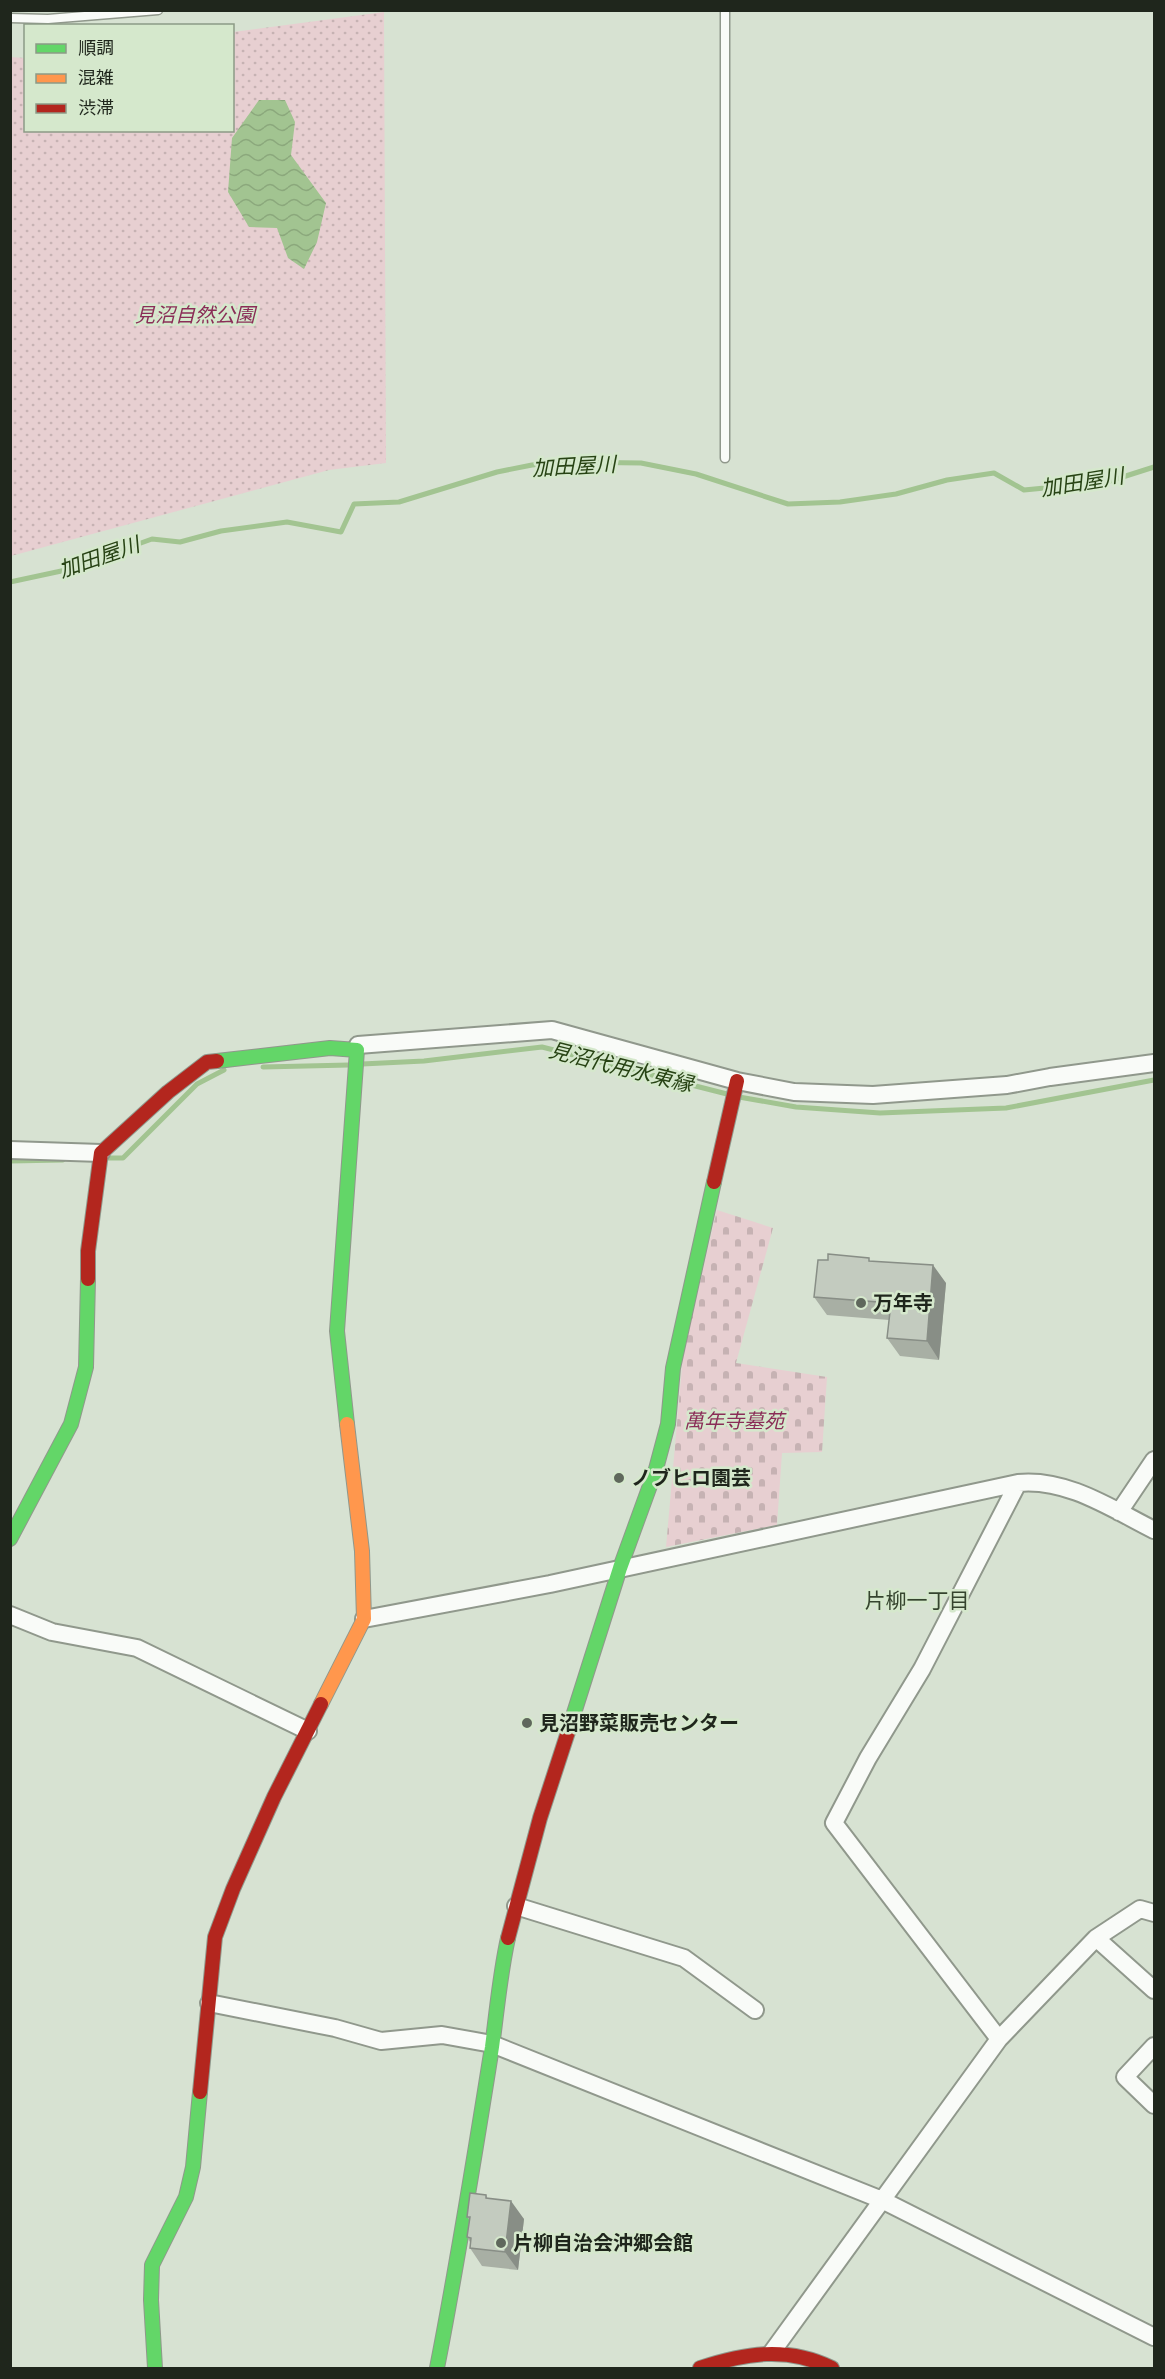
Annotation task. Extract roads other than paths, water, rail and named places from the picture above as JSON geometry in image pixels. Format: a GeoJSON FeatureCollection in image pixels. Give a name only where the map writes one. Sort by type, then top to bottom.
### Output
{"type":"FeatureCollection","features":[{"type":"Feature","properties":{"kind":"street"},"geometry":{"type":"LineString","coordinates":[[358,1045],[552,1030],[737,1081],[794,1092],[873,1095],[1007,1085],[1155,1063]]}},
{"type":"Feature","properties":{"kind":"street"},"geometry":{"type":"LineString","coordinates":[[10,1539],[71,1424],[86,1367],[88,1251],[101,1153],[168,1092],[207,1062],[330,1048],[357,1050],[338,1331],[362,1551],[364,1619],[274,1797],[232,1888],[215,1937],[193,2167],[186,2198],[152,2265],[151,2300],[155,2368]]}},
{"type":"Feature","properties":{"kind":"street"},"geometry":{"type":"LineString","coordinates":[[436,2368],[453,2288],[492,2044],[500,1976],[516,1906],[540,1818],[620,1568],[656,1469],[668,1424],[673,1368],[737,1081]]}},
{"type":"Feature","properties":{"kind":"street"},"geometry":{"type":"LineString","coordinates":[[10,1150],[101,1153]]}},
{"type":"Feature","properties":{"kind":"street"},"geometry":{"type":"LineString","coordinates":[[1119,1512],[1155,1460]]}},
{"type":"Feature","properties":{"kind":"street"},"geometry":{"type":"LineString","coordinates":[[364,1619],[476,1599],[921,1506],[1018,1483],[1036,1481],[1071,1489],[1155,1530]]}},
{"type":"Feature","properties":{"kind":"street"},"geometry":{"type":"LineString","coordinates":[[999,2039],[834,1823],[868,1758],[922,1669],[1018,1483]]}},
{"type":"Feature","properties":{"kind":"street"},"geometry":{"type":"LineString","coordinates":[[10,1615],[52,1632],[137,1648],[309,1731]]}},
{"type":"Feature","properties":{"kind":"street"},"geometry":{"type":"LineString","coordinates":[[516,1906],[684,1958],[755,2010]]}},
{"type":"Feature","properties":{"kind":"street"},"geometry":{"type":"LineString","coordinates":[[772,2352],[999,2039],[1096,1938],[1140,1909],[1155,1913]]}},
{"type":"Feature","properties":{"kind":"street"},"geometry":{"type":"LineString","coordinates":[[1096,1938],[1155,1990]]}},
{"type":"Feature","properties":{"kind":"street"},"geometry":{"type":"LineString","coordinates":[[209,2003],[335,2028],[381,2041],[441,2035],[492,2044],[882,2200],[1155,2337]]}},
{"type":"Feature","properties":{"kind":"street"},"geometry":{"type":"LineString","coordinates":[[1155,2046],[1125,2077],[1155,2105]]}},
{"type":"Feature","properties":{"kind":"street"},"geometry":{"type":"LineString","coordinates":[[700,2368],[732,2363],[772,2352],[822,2363],[832,2368]]}},
{"type":"Feature","properties":{"kind":"lane"},"geometry":{"type":"LineString","coordinates":[[10,18],[48,19],[158,10]]}},
{"type":"Feature","properties":{"kind":"lane"},"geometry":{"type":"LineString","coordinates":[[725,10],[725,458]]}},
{"type":"Feature","properties":{"kind":"water"},"geometry":{"type":"Polygon","coordinates":[[[259,100],[285,100],[295,122],[291,155],[326,203],[317,242],[304,269],[288,258],[277,228],[249,227],[228,192],[232,138],[259,100]]]}},
{"type":"Feature","properties":{"kind":"waterway","name":"加田屋川"},"geometry":{"type":"LineString","coordinates":[[10,582],[66,570],[152,539],[180,542],[221,531],[287,522],[341,532],[354,504],[399,502],[497,472],[532,465],[565,462],[641,463],[696,474],[788,504],[840,502],[896,494],[947,480],[994,473],[1024,490],[1107,482],[1154,467]]}},
{"type":"Feature","properties":{"kind":"waterway","name":"見沼代用水東縁"},"geometry":{"type":"LineString","coordinates":[[362,1064],[424,1061],[542,1047],[727,1094]]}},
{"type":"Feature","properties":{"kind":"waterway","name":"見沼代用水東縁"},"geometry":{"type":"LineString","coordinates":[[263,1067],[349,1065]]}},
{"type":"Feature","properties":{"kind":"waterway","name":"見沼代用水東縁"},"geometry":{"type":"LineString","coordinates":[[108,1158],[123,1158],[197,1084],[224,1070]]}},
{"type":"Feature","properties":{"kind":"waterway","name":"見沼代用水東縁"},"geometry":{"type":"LineString","coordinates":[[739,1097],[796,1107],[880,1113],[1006,1108],[1154,1080]]}},
{"type":"Feature","properties":{"kind":"waterway","name":"見沼代用水東縁"},"geometry":{"type":"LineString","coordinates":[[10,1161],[63,1160]]}},
{"type":"Feature","properties":{"kind":"place","name":"万年寺"},"geometry":{"type":"Point","coordinates":[861,1303]}},
{"type":"Feature","properties":{"kind":"place","name":"ノブヒロ園芸"},"geometry":{"type":"Point","coordinates":[619,1478]}},
{"type":"Feature","properties":{"kind":"place","name":"見沼野菜販売センター"},"geometry":{"type":"Point","coordinates":[527,1723]}},
{"type":"Feature","properties":{"kind":"place","name":"片柳自治会沖郷会館"},"geometry":{"type":"Point","coordinates":[501,2243]}},
{"type":"Feature","properties":{"kind":"district","name":"片柳一丁目"},"geometry":{"type":"Point","coordinates":[917,1600]}},
{"type":"Feature","properties":{"kind":"park label","name":"見沼自然公園"},"geometry":{"type":"Point","coordinates":[195,315]}},
{"type":"Feature","properties":{"kind":"park label","name":"萬年寺墓苑"},"geometry":{"type":"Point","coordinates":[734,1421]}}]}
